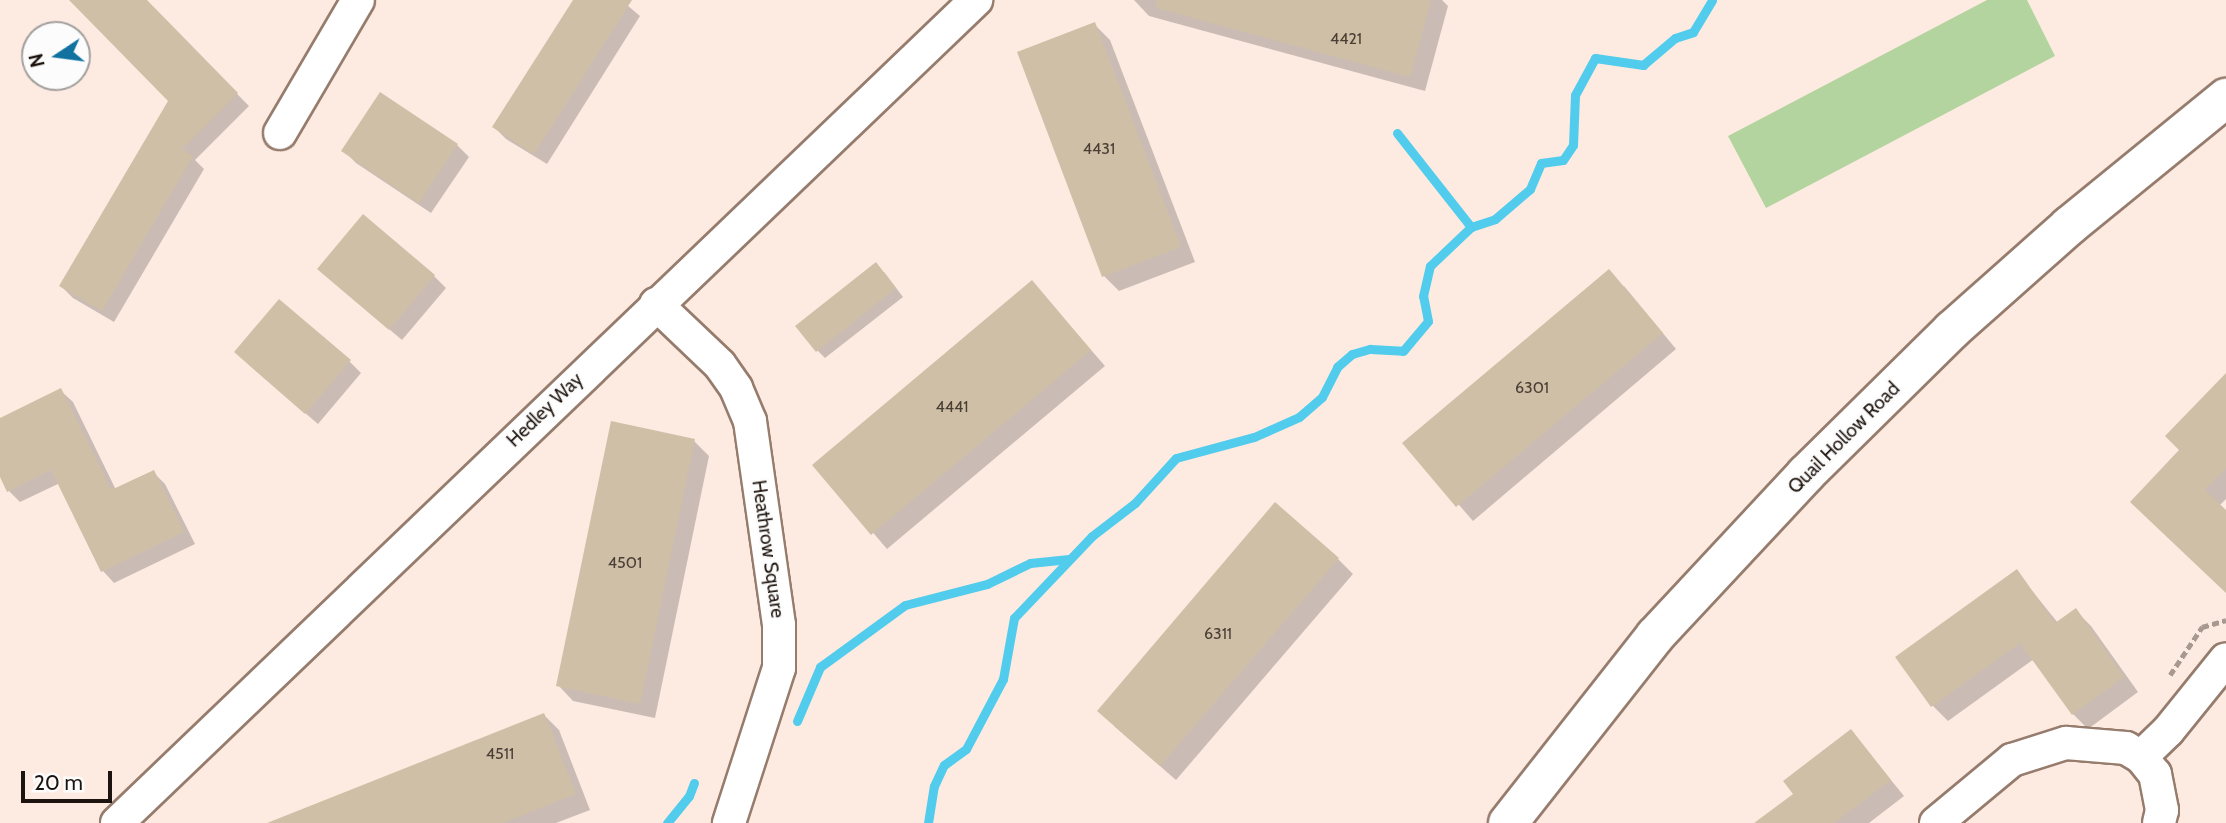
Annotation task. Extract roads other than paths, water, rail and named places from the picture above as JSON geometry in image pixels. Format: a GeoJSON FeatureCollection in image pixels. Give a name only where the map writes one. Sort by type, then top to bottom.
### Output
{"type":"FeatureCollection","features":[{"type":"Feature","properties":{"kind":"main road","name":"Quail Hollow Road"},"geometry":{"type":"LineString","coordinates":[[1508,823],[1655,636],[1806,474],[1952,330],[2069,226],[2226,98]]}},
{"type":"Feature","properties":{"kind":"street"},"geometry":{"type":"LineString","coordinates":[[280,133],[358,0]]}},
{"type":"Feature","properties":{"kind":"street","name":"Hedley Way"},"geometry":{"type":"LineString","coordinates":[[117,823],[976,0]]}},
{"type":"Feature","properties":{"kind":"street","name":"Heathrow Square"},"geometry":{"type":"LineString","coordinates":[[656,304],[720,365],[736,388],[750,421],[779,625],[779,668],[729,823]]}},
{"type":"Feature","properties":{"kind":"street"},"geometry":{"type":"LineString","coordinates":[[2141,757],[2168,731],[2226,659]]}},
{"type":"Feature","properties":{"kind":"street"},"geometry":{"type":"LineString","coordinates":[[1936,823],[2012,760],[2066,743],[2126,748],[2141,757],[2155,774],[2162,810],[2159,823]]}},
{"type":"Feature","properties":{"kind":"waterway"},"geometry":{"type":"LineString","coordinates":[[928,823],[934,786],[944,765],[966,749],[1003,679],[1014,618],[1092,536],[1135,503],[1176,458],[1254,437],[1299,417],[1322,397],[1337,367],[1352,354],[1370,349],[1403,351],[1428,321],[1423,296],[1430,266],[1471,227],[1495,219],[1530,189],[1541,163],[1563,160],[1573,145],[1575,95],[1595,58],[1643,65],[1675,38],[1693,32],[1712,0]]}},
{"type":"Feature","properties":{"kind":"waterway"},"geometry":{"type":"LineString","coordinates":[[1397,133],[1471,227]]}},
{"type":"Feature","properties":{"kind":"waterway"},"geometry":{"type":"LineString","coordinates":[[797,721],[820,667],[905,605],[987,584],[1030,563],[1069,559]]}},
{"type":"Feature","properties":{"kind":"waterway"},"geometry":{"type":"LineString","coordinates":[[667,823],[689,796],[694,783]]}}]}
